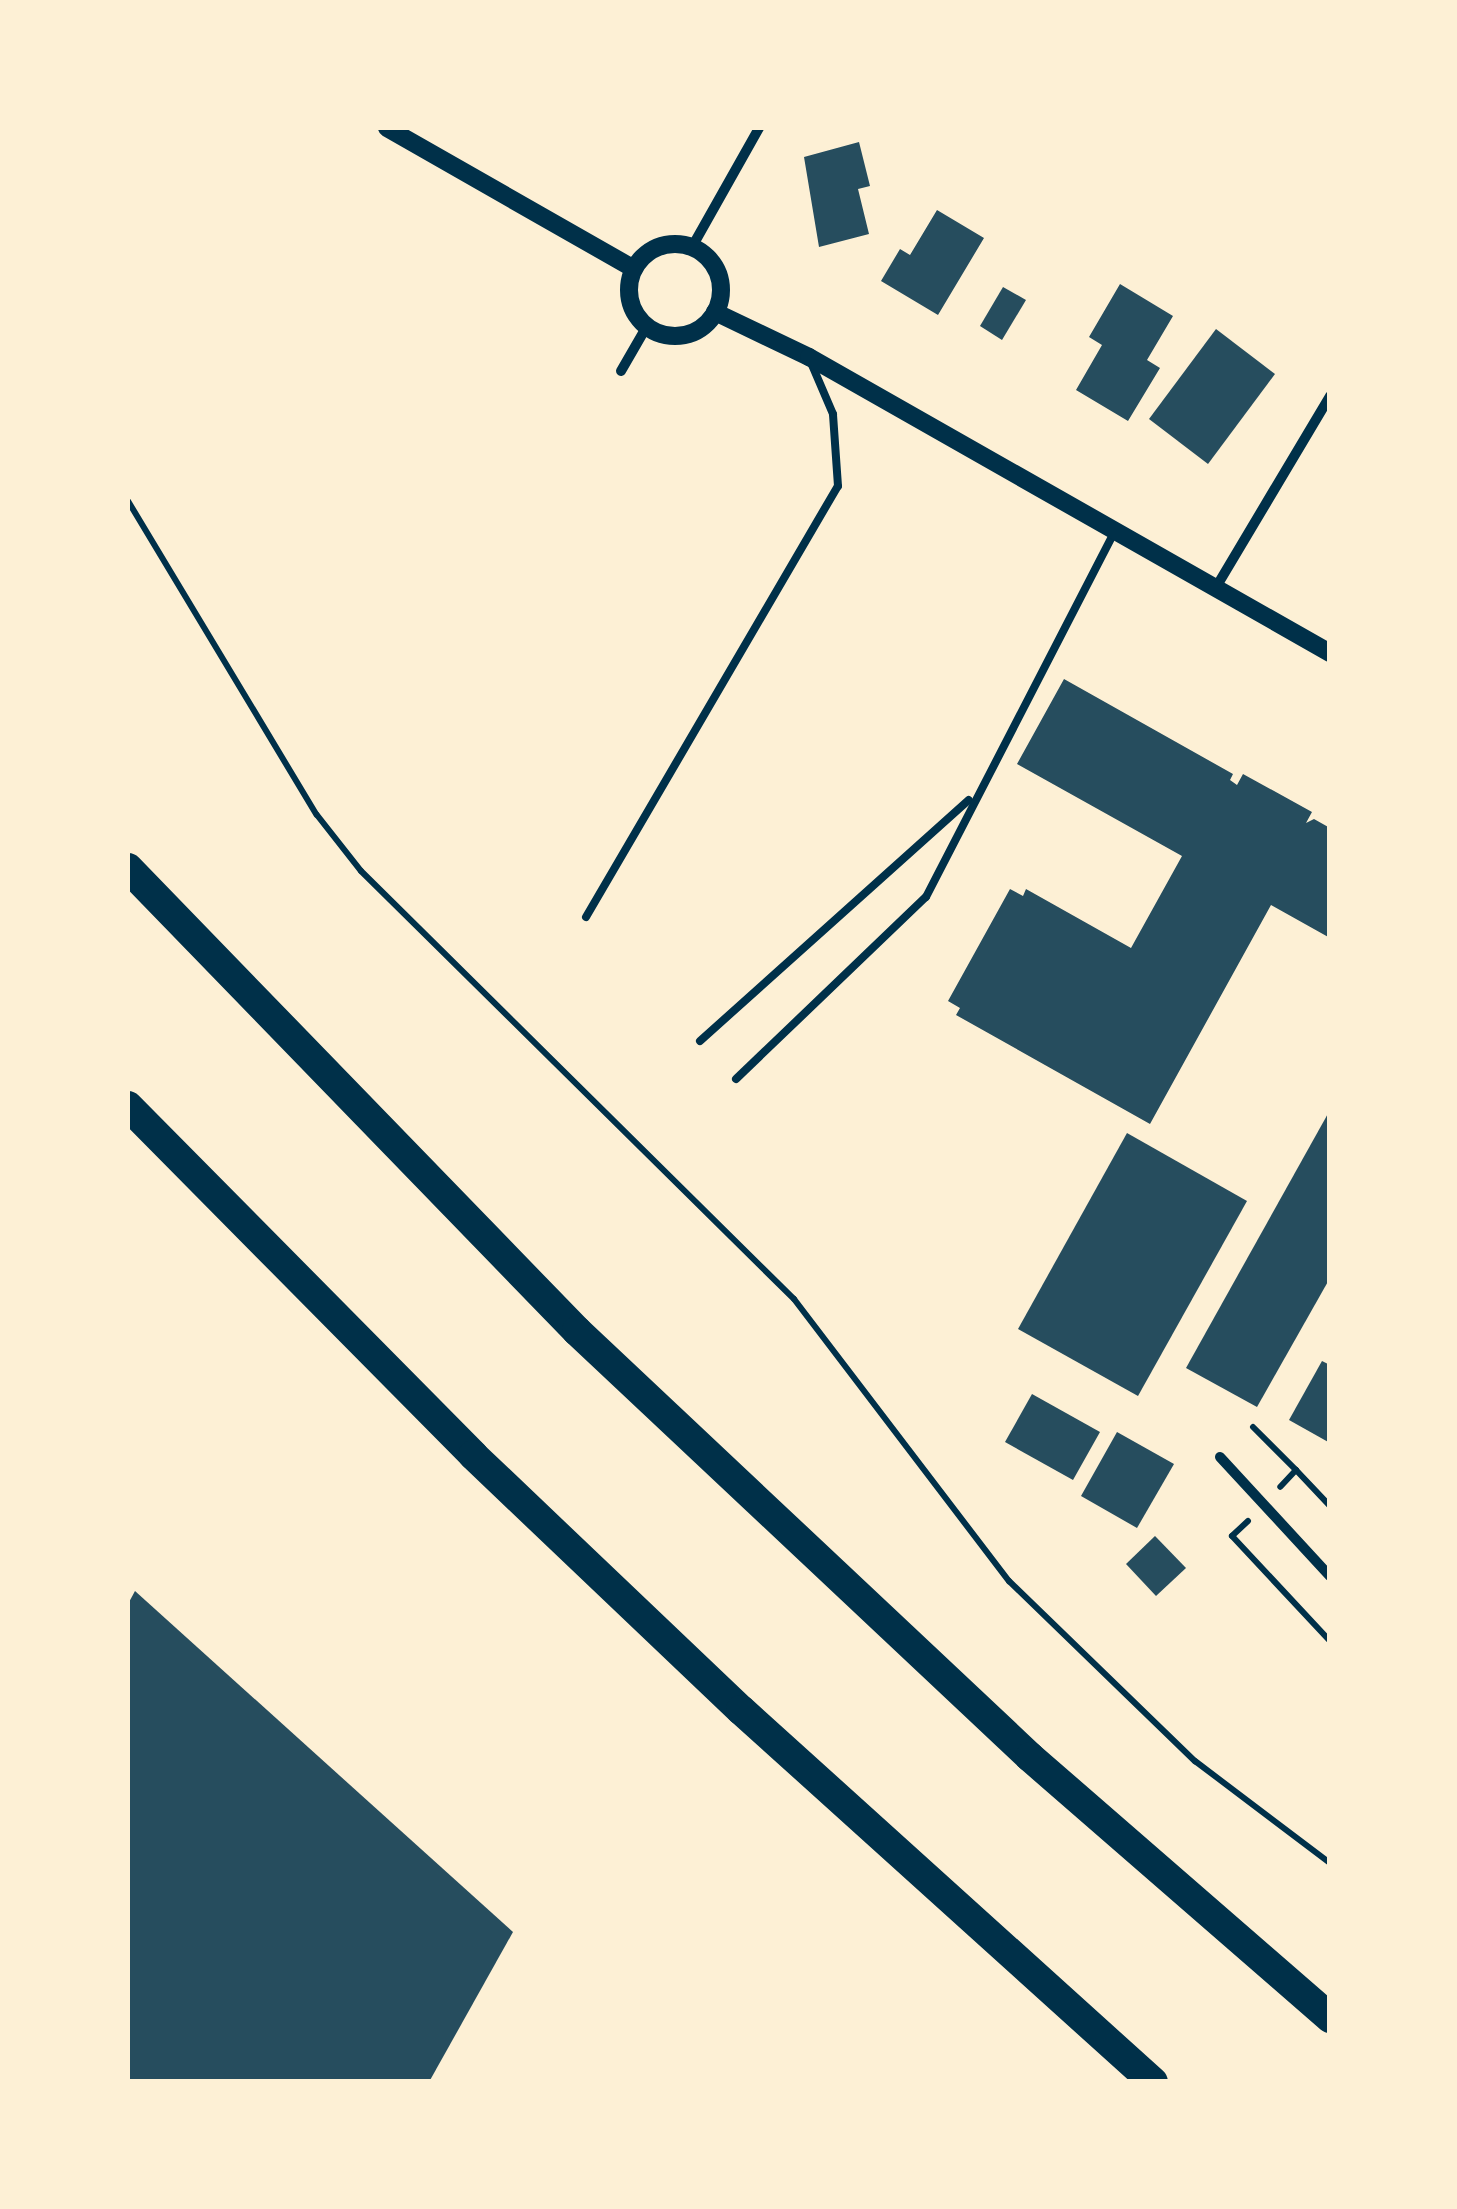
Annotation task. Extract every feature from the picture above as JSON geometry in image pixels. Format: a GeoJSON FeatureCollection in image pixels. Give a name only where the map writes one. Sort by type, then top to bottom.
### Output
{"type":"FeatureCollection","features":[{"type":"Feature","properties":{"kind":"highway"},"geometry":{"type":"LineString","coordinates":[[128,868],[577,1330],[1030,1758],[1330,2018]]}},
{"type":"Feature","properties":{"kind":"highway"},"geometry":{"type":"LineString","coordinates":[[128,1106],[473,1455],[740,1710],[1153,2082]]}},
{"type":"Feature","properties":{"kind":"street"},"geometry":{"type":"LineString","coordinates":[[388,128],[634,269]]}},
{"type":"Feature","properties":{"kind":"street"},"geometry":{"type":"LineString","coordinates":[[692,247],[760,128]]}},
{"type":"Feature","properties":{"kind":"street"},"geometry":{"type":"LineString","coordinates":[[666,245],[692,247],[715,267],[715,312],[692,333],[660,334],[646,326],[630,300],[634,269],[666,245]]}},
{"type":"Feature","properties":{"kind":"street"},"geometry":{"type":"LineString","coordinates":[[715,312],[809,357],[1214,591],[1330,653]]}},
{"type":"Feature","properties":{"kind":"street"},"geometry":{"type":"LineString","coordinates":[[621,371],[646,326]]}},
{"type":"Feature","properties":{"kind":"street"},"geometry":{"type":"LineString","coordinates":[[1214,591],[1330,396]]}},
{"type":"Feature","properties":{"kind":"street"},"geometry":{"type":"LineString","coordinates":[[1220,1457],[1328,1571]]}},
{"type":"Feature","properties":{"kind":"lane"},"geometry":{"type":"LineString","coordinates":[[586,917],[838,486],[833,414],[809,357]]}},
{"type":"Feature","properties":{"kind":"lane"},"geometry":{"type":"LineString","coordinates":[[736,1080],[926,898],[951,856],[973,797],[1114,533]]}},
{"type":"Feature","properties":{"kind":"lane"},"geometry":{"type":"LineString","coordinates":[[700,1041],[973,797]]}},
{"type":"Feature","properties":{"kind":"path"},"geometry":{"type":"LineString","coordinates":[[128,501],[317,816],[361,870],[794,1299],[1009,1581],[1196,1761],[1330,1863]]}},
{"type":"Feature","properties":{"kind":"path"},"geometry":{"type":"LineString","coordinates":[[1296,1470],[1330,1506]]}},
{"type":"Feature","properties":{"kind":"building"},"geometry":{"type":"Polygon","coordinates":[[[859,142],[870,186],[858,189],[869,234],[819,247],[804,157],[859,142]]]}},
{"type":"Feature","properties":{"kind":"building"},"geometry":{"type":"Polygon","coordinates":[[[937,210],[984,238],[938,315],[881,281],[900,249],[910,255],[937,210]]]}},
{"type":"Feature","properties":{"kind":"building"},"geometry":{"type":"Polygon","coordinates":[[[1120,284],[1173,316],[1147,360],[1160,368],[1128,421],[1076,390],[1102,345],[1089,337],[1120,284]]]}},
{"type":"Feature","properties":{"kind":"building"},"geometry":{"type":"Polygon","coordinates":[[[1003,287],[1026,300],[1002,340],[980,326],[1003,287]]]}},
{"type":"Feature","properties":{"kind":"building"},"geometry":{"type":"Polygon","coordinates":[[[1216,329],[1275,374],[1208,464],[1149,419],[1216,329]]]}},
{"type":"Feature","properties":{"kind":"building"},"geometry":{"type":"Polygon","coordinates":[[[1064,679],[1233,774],[1230,780],[1237,785],[1243,774],[1312,812],[1306,823],[1314,819],[1330,828],[1330,938],[1271,905],[1150,1124],[956,1015],[960,1008],[948,1001],[1010,889],[1023,896],[1026,889],[1131,948],[1182,856],[1017,764],[1064,679]]]}},
{"type":"Feature","properties":{"kind":"building"},"geometry":{"type":"Polygon","coordinates":[[[1330,1110],[1330,1278],[1257,1407],[1186,1368],[1330,1110]]]}},
{"type":"Feature","properties":{"kind":"building"},"geometry":{"type":"Polygon","coordinates":[[[1127,1133],[1247,1201],[1138,1396],[1018,1329],[1127,1133]]]}},
{"type":"Feature","properties":{"kind":"building"},"geometry":{"type":"Polygon","coordinates":[[[1322,1361],[1330,1365],[1330,1443],[1289,1420],[1322,1361]]]}},
{"type":"Feature","properties":{"kind":"building"},"geometry":{"type":"Polygon","coordinates":[[[1032,1394],[1100,1432],[1073,1480],[1005,1442],[1032,1394]]]}},
{"type":"Feature","properties":{"kind":"building"},"geometry":{"type":"Polygon","coordinates":[[[1117,1432],[1174,1464],[1137,1528],[1081,1496],[1117,1432]]]}},
{"type":"Feature","properties":{"kind":"building"},"geometry":{"type":"Polygon","coordinates":[[[1155,1536],[1186,1568],[1156,1596],[1126,1564],[1155,1536]]]}},
{"type":"Feature","properties":{"kind":"building"},"geometry":{"type":"Polygon","coordinates":[[[135,1591],[513,1932],[429,2082],[128,2082],[128,1604],[135,1591]]]}}]}
